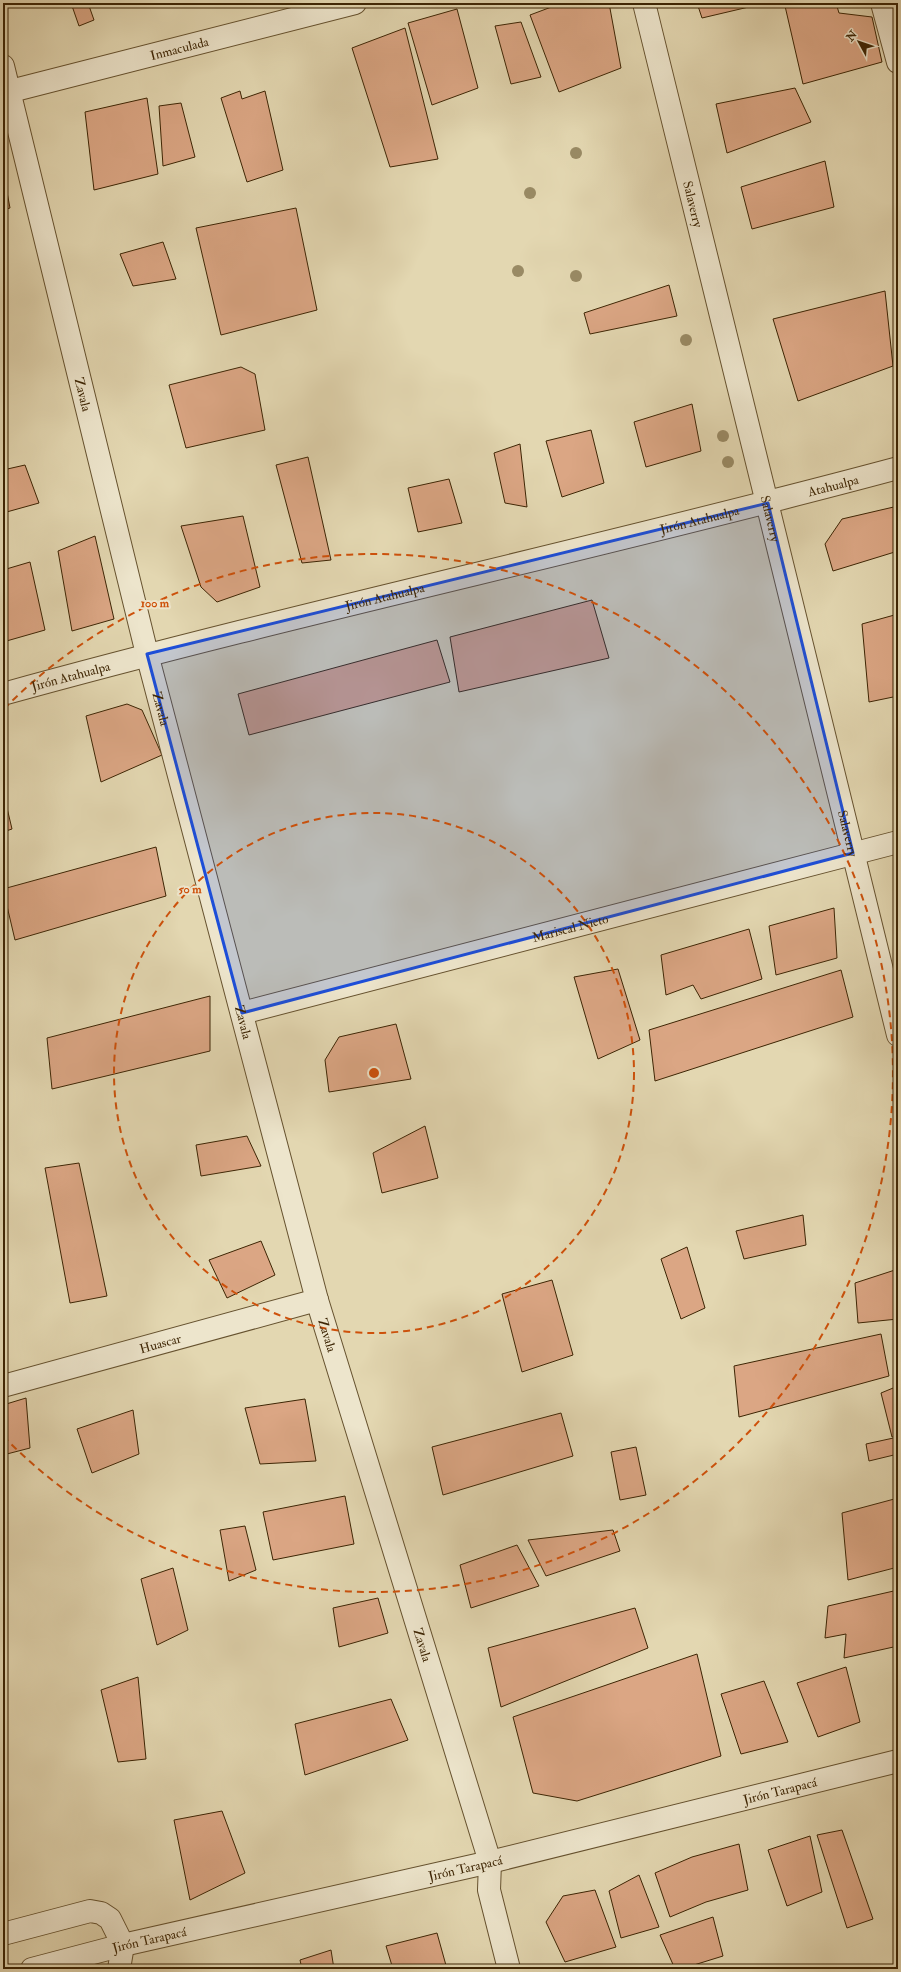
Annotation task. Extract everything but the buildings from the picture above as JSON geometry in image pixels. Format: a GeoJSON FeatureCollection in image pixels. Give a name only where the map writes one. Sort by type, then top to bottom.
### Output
{"type":"FeatureCollection","features":[{"type":"Feature","properties":{"kind":"street","name":"Inmaculada"},"geometry":{"type":"LineString","coordinates":[[6,92],[355,3]]}},
{"type":"Feature","properties":{"kind":"street","name":"Salaverry"},"geometry":{"type":"LineString","coordinates":[[644,3],[898,1035]]}},
{"type":"Feature","properties":{"kind":"street"},"geometry":{"type":"LineString","coordinates":[[882,3],[898,62]]}},
{"type":"Feature","properties":{"kind":"street","name":"Zavala"},"geometry":{"type":"LineString","coordinates":[[3,66],[6,92],[147,654],[317,1300],[490,1862],[489,1890],[509,1969]]}},
{"type":"Feature","properties":{"kind":"street","name":"Atahualpa"},"geometry":{"type":"LineString","coordinates":[[768,503],[898,468]]}},
{"type":"Feature","properties":{"kind":"street","name":"Jirón Atahualpa"},"geometry":{"type":"LineString","coordinates":[[3,694],[147,654],[768,503]]}},
{"type":"Feature","properties":{"kind":"street","name":"Mariscal Nieto"},"geometry":{"type":"LineString","coordinates":[[242,1013],[898,842]]}},
{"type":"Feature","properties":{"kind":"street","name":"Huascar"},"geometry":{"type":"LineString","coordinates":[[3,1386],[317,1300]]}},
{"type":"Feature","properties":{"kind":"street","name":"Jirón Tarapacá"},"geometry":{"type":"LineString","coordinates":[[32,1969],[123,1945],[490,1862],[898,1761]]}},
{"type":"Feature","properties":{"kind":"street"},"geometry":{"type":"LineString","coordinates":[[3,1934],[90,1911],[101,1913],[110,1919],[123,1945],[119,1969]]}},
{"type":"Feature","properties":{"kind":"highlighted area"},"geometry":{"type":"Polygon","coordinates":[[[768,503],[853,853],[242,1013],[147,654],[768,503]]]}}]}
